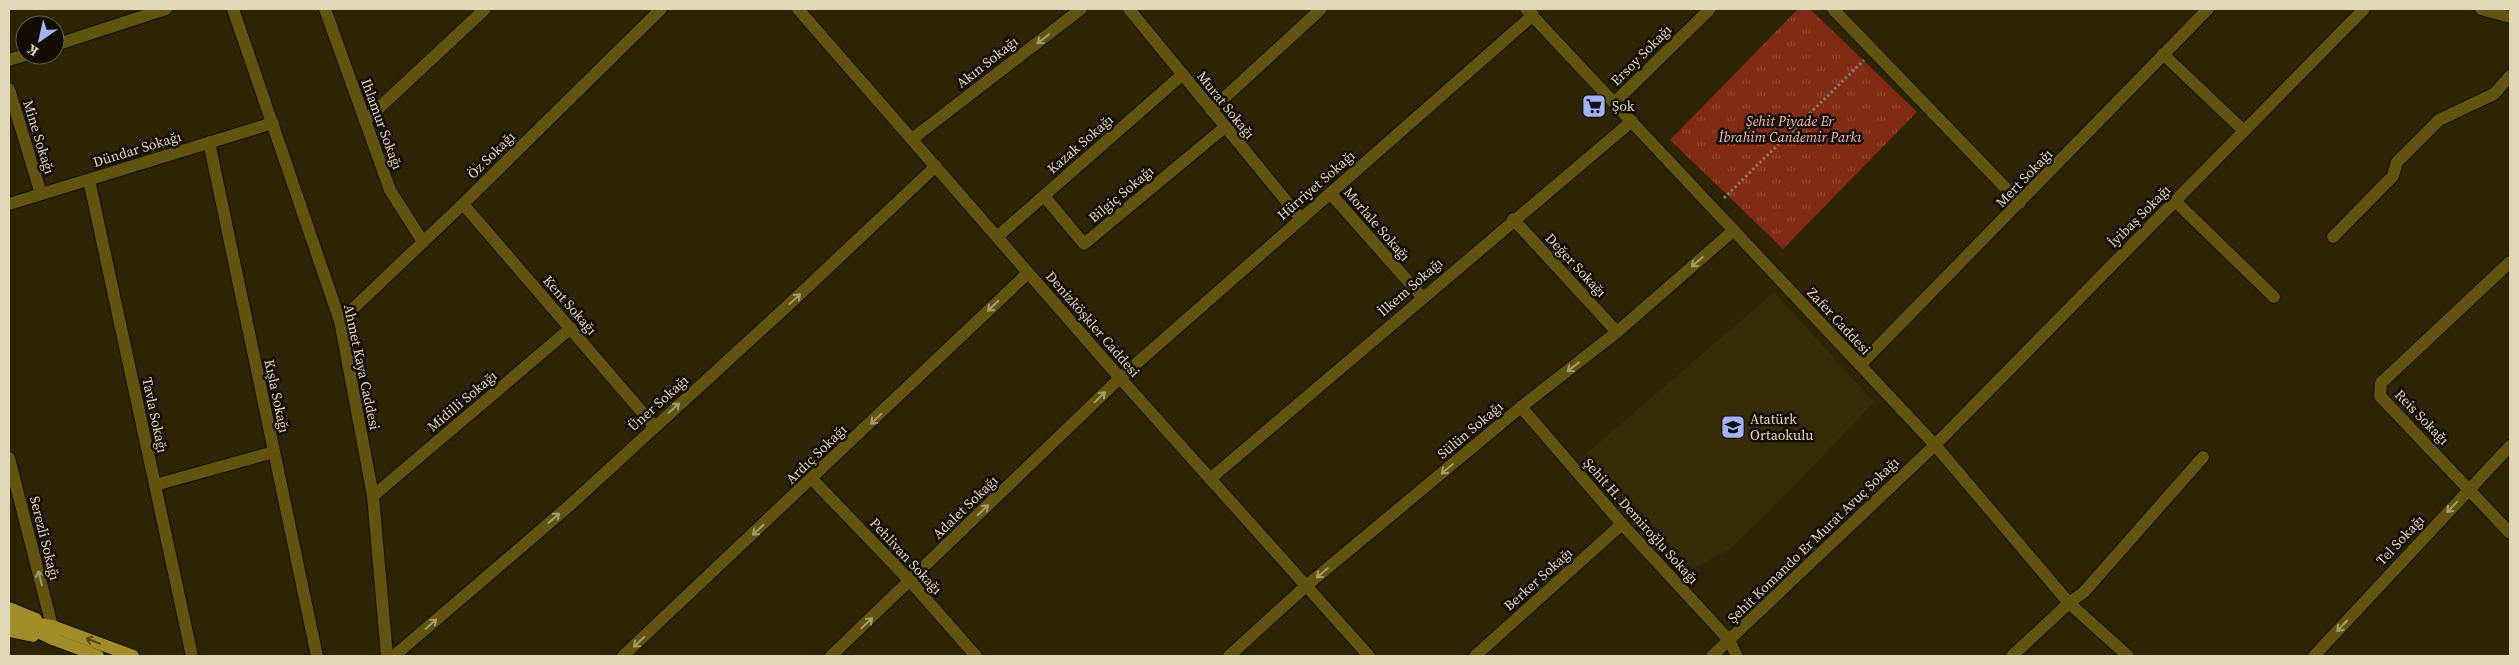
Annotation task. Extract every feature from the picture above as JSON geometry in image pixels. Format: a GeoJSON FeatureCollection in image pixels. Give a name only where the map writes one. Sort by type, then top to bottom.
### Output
{"type":"FeatureCollection","features":[{"type":"Feature","properties":{"kind":"main road"},"geometry":{"type":"LineString","coordinates":[[10,620],[52,626],[133,656]]}},
{"type":"Feature","properties":{"kind":"main road"},"geometry":{"type":"LineString","coordinates":[[10,620],[94,656]]}},
{"type":"Feature","properties":{"kind":"street"},"geometry":{"type":"LineString","coordinates":[[65,42],[166,9]]}},
{"type":"Feature","properties":{"kind":"street","name":"Ahmet Kaya Caddesi"},"geometry":{"type":"LineString","coordinates":[[233,9],[274,122],[340,321],[373,496],[387,656]]}},
{"type":"Feature","properties":{"kind":"street","name":"Ihlamur Sokağı"},"geometry":{"type":"LineString","coordinates":[[325,9],[390,190],[423,242]]}},
{"type":"Feature","properties":{"kind":"street"},"geometry":{"type":"LineString","coordinates":[[365,121],[485,9]]}},
{"type":"Feature","properties":{"kind":"street","name":"Öz Sokağı"},"geometry":{"type":"LineString","coordinates":[[340,321],[463,204],[660,9]]}},
{"type":"Feature","properties":{"kind":"street","name":"Denizköşkler Caddesi"},"geometry":{"type":"LineString","coordinates":[[798,9],[1120,378],[1369,656]]}},
{"type":"Feature","properties":{"kind":"street","name":"Akın Sokağı"},"geometry":{"type":"LineString","coordinates":[[912,139],[1081,9]]}},
{"type":"Feature","properties":{"kind":"street","name":"Murat Sokağı"},"geometry":{"type":"LineString","coordinates":[[1129,9],[1300,219]]}},
{"type":"Feature","properties":{"kind":"street"},"geometry":{"type":"LineString","coordinates":[[1211,110],[1321,9]]}},
{"type":"Feature","properties":{"kind":"street","name":"Ersoy Sokağı"},"geometry":{"type":"LineString","coordinates":[[1615,102],[1710,9]]}},
{"type":"Feature","properties":{"kind":"street"},"geometry":{"type":"LineString","coordinates":[[1833,9],[2020,203]]}},
{"type":"Feature","properties":{"kind":"street","name":"Mert Sokağı"},"geometry":{"type":"LineString","coordinates":[[1860,365],[2208,9]]}},
{"type":"Feature","properties":{"kind":"street","name":"İyibaş Sokağı"},"geometry":{"type":"LineString","coordinates":[[1935,445],[2364,9]]}},
{"type":"Feature","properties":{"kind":"street"},"geometry":{"type":"LineString","coordinates":[[2481,9],[2510,17]]}},
{"type":"Feature","properties":{"kind":"street","name":"Zafer Caddesi"},"geometry":{"type":"LineString","coordinates":[[1530,12],[1935,445],[2069,603],[2128,656]]}},
{"type":"Feature","properties":{"kind":"street","name":"Hürriyet Sokağı"},"geometry":{"type":"LineString","coordinates":[[1120,378],[1330,193],[1530,12]]}},
{"type":"Feature","properties":{"kind":"street"},"geometry":{"type":"LineString","coordinates":[[2163,54],[2244,131]]}},
{"type":"Feature","properties":{"kind":"street","name":"Kazak Sokağı"},"geometry":{"type":"LineString","coordinates":[[997,237],[1183,74]]}},
{"type":"Feature","properties":{"kind":"street"},"geometry":{"type":"LineString","coordinates":[[2333,237],[2393,176],[2397,162],[2439,120],[2494,94],[2510,76]]}},
{"type":"Feature","properties":{"kind":"street","name":"Mine Sokağı"},"geometry":{"type":"LineString","coordinates":[[9,89],[41,194]]}},
{"type":"Feature","properties":{"kind":"street","name":"İlkem Sokağı"},"geometry":{"type":"LineString","coordinates":[[1210,479],[1513,219],[1632,121]]}},
{"type":"Feature","properties":{"kind":"street","name":"Dündar Sokağı"},"geometry":{"type":"LineString","coordinates":[[9,204],[274,122]]}},
{"type":"Feature","properties":{"kind":"street","name":"Bilgiç Sokağı"},"geometry":{"type":"LineString","coordinates":[[1044,196],[1084,244],[1225,126]]}},
{"type":"Feature","properties":{"kind":"street","name":"Kışla Sokağı"},"geometry":{"type":"LineString","coordinates":[[209,142],[317,656]]}},
{"type":"Feature","properties":{"kind":"street","name":"Üner Sokağı"},"geometry":{"type":"LineString","coordinates":[[394,656],[569,506],[654,426],[783,310],[936,166]]}},
{"type":"Feature","properties":{"kind":"street","name":"Tavla Sokağı"},"geometry":{"type":"LineString","coordinates":[[89,180],[192,656]]}},
{"type":"Feature","properties":{"kind":"street","name":"Morlale Sokağı"},"geometry":{"type":"LineString","coordinates":[[1330,193],[1422,297]]}},
{"type":"Feature","properties":{"kind":"street"},"geometry":{"type":"LineString","coordinates":[[2175,201],[2274,297]]}},
{"type":"Feature","properties":{"kind":"street","name":"Kent Sokağı"},"geometry":{"type":"LineString","coordinates":[[463,204],[654,426]]}},
{"type":"Feature","properties":{"kind":"street","name":"Değer Sokağı"},"geometry":{"type":"LineString","coordinates":[[1513,219],[1617,332]]}},
{"type":"Feature","properties":{"kind":"street","name":"Sülün Sokağı"},"geometry":{"type":"LineString","coordinates":[[1229,656],[1306,586],[1521,407],[1617,332],[1734,230]]}},
{"type":"Feature","properties":{"kind":"street","name":"Reis Sokağı"},"geometry":{"type":"LineString","coordinates":[[2510,262],[2381,383],[2380,396],[2510,533]]}},
{"type":"Feature","properties":{"kind":"street","name":"Ardıç Sokağı"},"geometry":{"type":"LineString","coordinates":[[623,656],[1028,273]]}},
{"type":"Feature","properties":{"kind":"street","name":"Midilli Sokağı"},"geometry":{"type":"LineString","coordinates":[[373,496],[571,328]]}},
{"type":"Feature","properties":{"kind":"street","name":"Adalet Sokağı"},"geometry":{"type":"LineString","coordinates":[[831,656],[1120,378]]}},
{"type":"Feature","properties":{"kind":"street","name":"Şehit H. Demiroğlu Sokağı"},"geometry":{"type":"LineString","coordinates":[[1521,407],[1622,524],[1729,640],[1737,656]]}},
{"type":"Feature","properties":{"kind":"street","name":"Şehit Komando Er Murat Avuç Sokağı"},"geometry":{"type":"LineString","coordinates":[[1712,656],[1935,445]]}},
{"type":"Feature","properties":{"kind":"street","name":"Tel Sokağı"},"geometry":{"type":"LineString","coordinates":[[2314,656],[2510,446]]}},
{"type":"Feature","properties":{"kind":"street"},"geometry":{"type":"LineString","coordinates":[[155,485],[274,452]]}},
{"type":"Feature","properties":{"kind":"street"},"geometry":{"type":"LineString","coordinates":[[2012,656],[2069,603],[2084,592],[2203,457]]}},
{"type":"Feature","properties":{"kind":"street","name":"Serezli Sokağı"},"geometry":{"type":"LineString","coordinates":[[9,458],[52,626]]}},
{"type":"Feature","properties":{"kind":"street","name":"Pehlivan Sokağı"},"geometry":{"type":"LineString","coordinates":[[812,479],[910,581],[976,656]]}},
{"type":"Feature","properties":{"kind":"street","name":"Berker Sokağı"},"geometry":{"type":"LineString","coordinates":[[1475,656],[1622,524]]}},
{"type":"Feature","properties":{"kind":"path"},"geometry":{"type":"LineString","coordinates":[[1713,208],[1873,50]]}},
{"type":"Feature","properties":{"kind":"shaded area","name":"Atatürk Ortaokulu"},"geometry":{"type":"Polygon","coordinates":[[[1774,292],[1874,402],[1779,502],[1730,549],[1693,569],[1587,453],[1774,292]]]}},
{"type":"Feature","properties":{"kind":"green space","name":"Şehit Piyade Er İbrahim Candemir Parkı"},"geometry":{"type":"Polygon","coordinates":[[[1798,9],[1810,9],[1917,112],[1783,249],[1670,140],[1798,9]]]}},
{"type":"Feature","properties":{"kind":"place","name":"Şok"},"geometry":{"type":"Point","coordinates":[1594,106]}},
{"type":"Feature","properties":{"kind":"place","name":"Atatürk Ortaokulu"},"geometry":{"type":"Point","coordinates":[1733,427]}}]}
